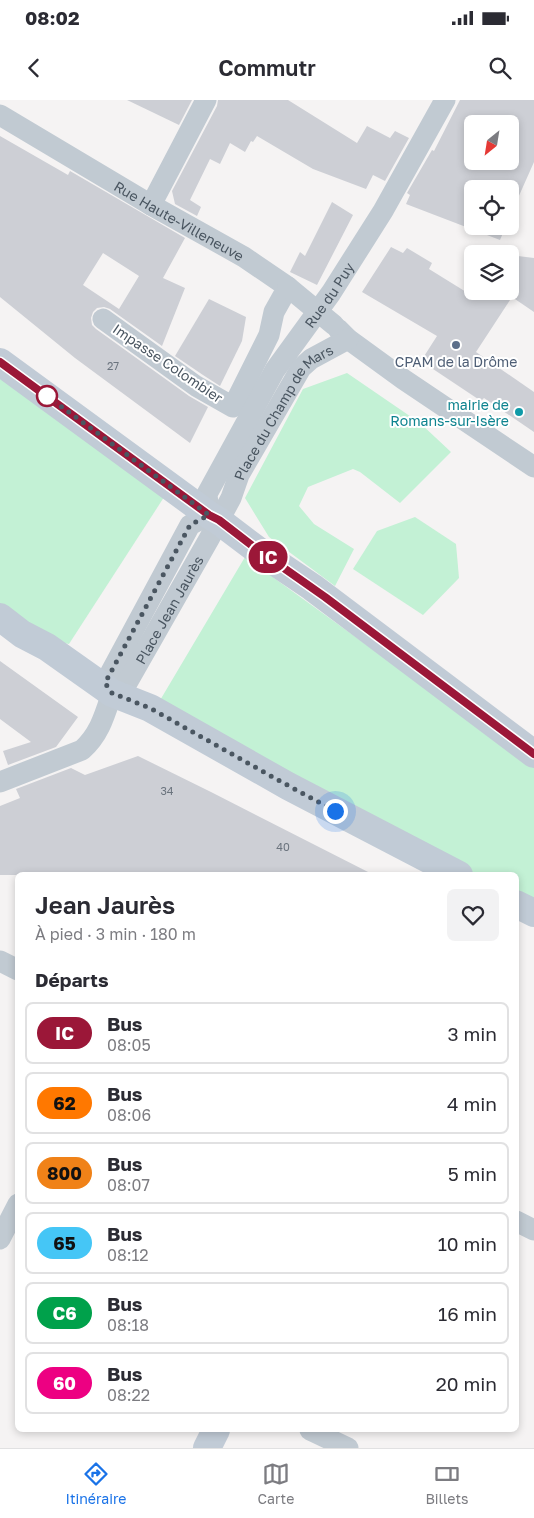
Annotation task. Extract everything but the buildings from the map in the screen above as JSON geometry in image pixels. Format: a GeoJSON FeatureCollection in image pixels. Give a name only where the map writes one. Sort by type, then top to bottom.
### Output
{"type":"FeatureCollection","features":[{"type":"Feature","properties":{"kind":"main road"},"geometry":{"type":"LineString","coordinates":[[0,362],[220,511],[363,625],[534,754]]}},
{"type":"Feature","properties":{"kind":"main road"},"geometry":{"type":"LineString","coordinates":[[0,617],[22,634],[47,647],[122,696],[150,708],[324,805],[453,872]]}},
{"type":"Feature","properties":{"kind":"main road"},"geometry":{"type":"LineString","coordinates":[[519,906],[534,913]]}},
{"type":"Feature","properties":{"kind":"main road"},"geometry":{"type":"LineString","coordinates":[[207,1448],[215,1432]]}},
{"type":"Feature","properties":{"kind":"street"},"geometry":{"type":"LineString","coordinates":[[152,205],[206,100]]}},
{"type":"Feature","properties":{"kind":"street","name":"Rue du Puy"},"geometry":{"type":"LineString","coordinates":[[220,511],[207,494],[210,488],[275,370],[331,292],[377,219],[446,100]]}},
{"type":"Feature","properties":{"kind":"street","name":"Rue Haute-Villeneuve"},"geometry":{"type":"LineString","coordinates":[[0,115],[244,257],[288,287],[341,332],[403,379],[534,467]]}},
{"type":"Feature","properties":{"kind":"street","name":"Impasse Colombier"},"geometry":{"type":"LineString","coordinates":[[103,319],[196,386],[233,407],[269,335],[274,312],[288,287]]}},
{"type":"Feature","properties":{"kind":"street","name":"Place du Champ de Mars"},"geometry":{"type":"LineString","coordinates":[[220,511],[301,368],[341,332]]}},
{"type":"Feature","properties":{"kind":"street","name":"Place Jean Jaurès"},"geometry":{"type":"LineString","coordinates":[[122,696],[123,690],[220,511]]}},
{"type":"Feature","properties":{"kind":"street"},"geometry":{"type":"LineString","coordinates":[[0,782],[82,750],[90,743],[122,696]]}},
{"type":"Feature","properties":{"kind":"street"},"geometry":{"type":"LineString","coordinates":[[0,961],[15,968]]}},
{"type":"Feature","properties":{"kind":"street"},"geometry":{"type":"LineString","coordinates":[[0,1239],[15,1210]]}},
{"type":"Feature","properties":{"kind":"street"},"geometry":{"type":"LineString","coordinates":[[519,1222],[534,1230]]}},
{"type":"Feature","properties":{"kind":"street"},"geometry":{"type":"LineString","coordinates":[[314,1432],[348,1448]]}},
{"type":"Feature","properties":{"kind":"green space"},"geometry":{"type":"Polygon","coordinates":[[[0,370],[168,491],[69,644],[44,639],[0,605],[0,370]]]}},
{"type":"Feature","properties":{"kind":"green space"},"geometry":{"type":"Polygon","coordinates":[[[347,373],[420,423],[451,452],[400,503],[360,472],[353,469],[308,487],[299,506],[314,524],[354,549],[335,586],[269,537],[245,498],[303,389],[347,373]]]}},
{"type":"Feature","properties":{"kind":"green space"},"geometry":{"type":"Polygon","coordinates":[[[415,517],[456,544],[459,578],[423,615],[353,569],[377,531],[415,517]]]}},
{"type":"Feature","properties":{"kind":"green space"},"geometry":{"type":"Polygon","coordinates":[[[245,557],[534,766],[534,904],[519,896],[519,872],[471,872],[328,798],[159,702],[245,557]]]}},
{"type":"Feature","properties":{"kind":"bus line","name":"IC"},"geometry":{"type":"LineString","coordinates":[[0,362],[209,515],[219,520],[325,597],[534,754]]}},
{"type":"Feature","properties":{"kind":"place","name":"CPAM de la Drôme"},"geometry":{"type":"Point","coordinates":[456,345]}},
{"type":"Feature","properties":{"kind":"place","name":"mairie de Romans-sur-Isère"},"geometry":{"type":"Point","coordinates":[519,412]}},
{"type":"Feature","properties":{"kind":"route"},"geometry":{"type":"LineString","coordinates":[[47,396],[209,515],[190,525],[105,683],[112,693],[150,708],[335,811]]}}]}
